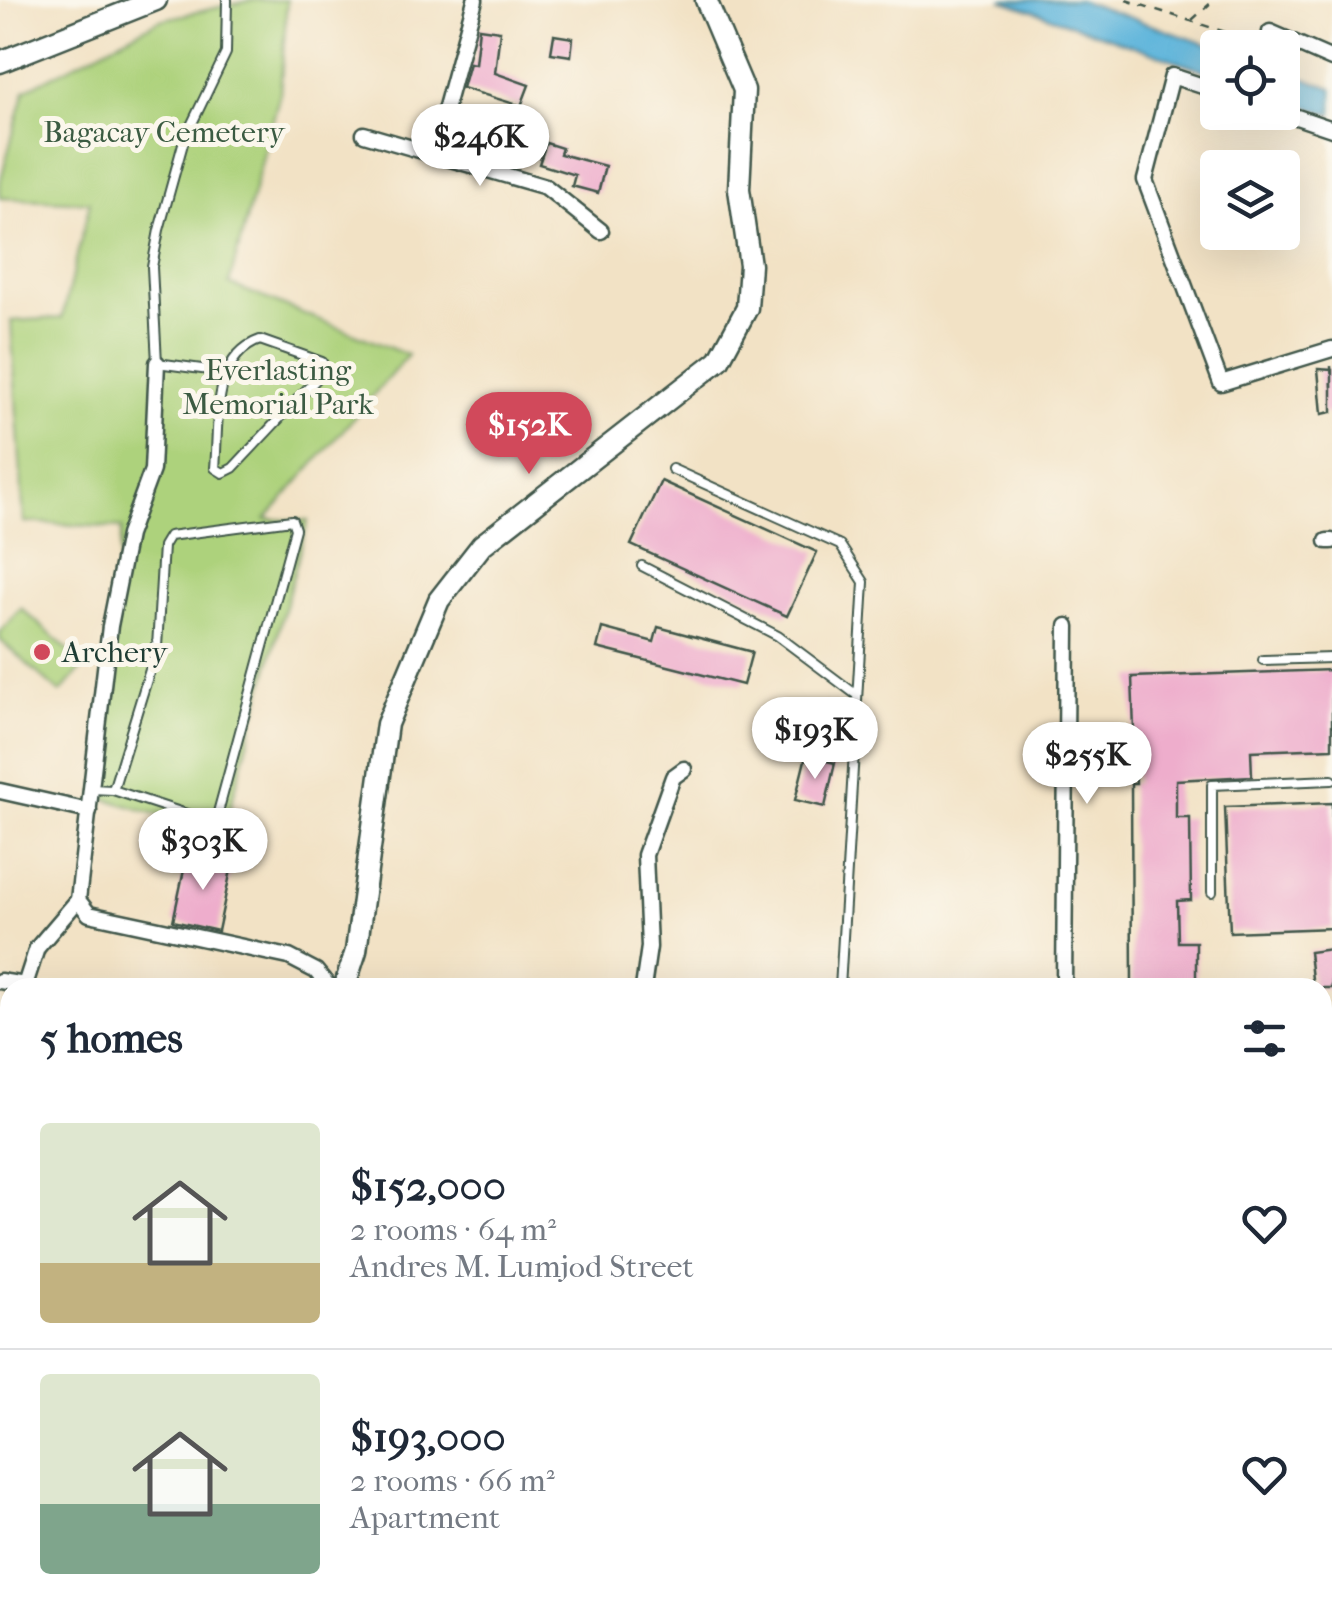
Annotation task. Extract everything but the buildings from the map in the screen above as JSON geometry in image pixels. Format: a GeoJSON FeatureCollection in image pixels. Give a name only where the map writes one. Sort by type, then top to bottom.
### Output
{"type":"FeatureCollection","features":[{"type":"Feature","properties":{"kind":"main road"},"geometry":{"type":"LineString","coordinates":[[0,62],[156,0]]}},
{"type":"Feature","properties":{"kind":"main road"},"geometry":{"type":"LineString","coordinates":[[347,978],[356,952],[387,724],[439,600],[482,546],[718,360],[747,308],[750,265],[739,189],[744,90],[706,0]]}},
{"type":"Feature","properties":{"kind":"street"},"geometry":{"type":"LineString","coordinates":[[434,151],[475,0]]}},
{"type":"Feature","properties":{"kind":"street"},"geometry":{"type":"LineString","coordinates":[[1300,49],[1332,58]]}},
{"type":"Feature","properties":{"kind":"street"},"geometry":{"type":"LineString","coordinates":[[1200,85],[1172,76],[1145,180],[1221,383],[1331,349]]}},
{"type":"Feature","properties":{"kind":"street"},"geometry":{"type":"LineString","coordinates":[[1300,118],[1332,129]]}},
{"type":"Feature","properties":{"kind":"street"},"geometry":{"type":"LineString","coordinates":[[364,134],[434,151],[546,188],[602,232]]}},
{"type":"Feature","properties":{"kind":"street"},"geometry":{"type":"LineString","coordinates":[[28,978],[37,948],[78,900],[110,626],[128,535],[152,470],[157,363]]}},
{"type":"Feature","properties":{"kind":"street"},"geometry":{"type":"LineString","coordinates":[[1064,978],[1067,626]]}},
{"type":"Feature","properties":{"kind":"street"},"geometry":{"type":"LineString","coordinates":[[644,978],[649,948],[645,855],[673,777],[684,769]]}},
{"type":"Feature","properties":{"kind":"street"},"geometry":{"type":"LineString","coordinates":[[0,791],[89,811]]}},
{"type":"Feature","properties":{"kind":"street"},"geometry":{"type":"LineString","coordinates":[[78,900],[90,914],[289,956],[322,978]]}},
{"type":"Feature","properties":{"kind":"lane"},"geometry":{"type":"LineString","coordinates":[[224,372],[157,363],[152,267],[158,230],[184,140],[226,53],[228,0]]}},
{"type":"Feature","properties":{"kind":"lane"},"geometry":{"type":"LineString","coordinates":[[260,340],[322,362],[325,370],[233,468],[223,473],[215,468],[224,372],[245,346],[260,340]]}},
{"type":"Feature","properties":{"kind":"lane"},"geometry":{"type":"LineString","coordinates":[[672,468],[840,546],[864,582],[854,692],[840,978]]}},
{"type":"Feature","properties":{"kind":"lane"},"geometry":{"type":"LineString","coordinates":[[91,790],[114,790],[210,822],[217,816],[295,529],[292,520],[169,536],[163,546],[157,647],[114,790]]}},
{"type":"Feature","properties":{"kind":"lane"},"geometry":{"type":"LineString","coordinates":[[642,566],[778,636],[854,692]]}},
{"type":"Feature","properties":{"kind":"lane"},"geometry":{"type":"LineString","coordinates":[[1264,660],[1332,658]]}},
{"type":"Feature","properties":{"kind":"lane"},"geometry":{"type":"LineString","coordinates":[[1212,892],[1212,785],[1332,780]]}},
{"type":"Feature","properties":{"kind":"path"},"geometry":{"type":"LineString","coordinates":[[1126,0],[1229,30]]}},
{"type":"Feature","properties":{"kind":"path"},"geometry":{"type":"LineString","coordinates":[[1191,21],[1214,0]]}},
{"type":"Feature","properties":{"kind":"path"},"geometry":{"type":"LineString","coordinates":[[1331,349],[1332,387]]}},
{"type":"Feature","properties":{"kind":"green space"},"geometry":{"type":"Polygon","coordinates":[[[253,0],[287,0],[280,93],[229,284],[408,355],[266,519],[308,521],[223,834],[96,796],[122,528],[24,522],[11,321],[62,318],[90,202],[0,198],[0,182],[25,90],[160,20],[253,0]]]}},
{"type":"Feature","properties":{"kind":"green space","name":"Archery"},"geometry":{"type":"Polygon","coordinates":[[[21,608],[85,665],[60,693],[0,640],[0,632],[21,608]]]}},
{"type":"Feature","properties":{"kind":"water"},"geometry":{"type":"Polygon","coordinates":[[[1001,0],[1079,0],[1200,42],[1200,69],[1001,0]]]}},
{"type":"Feature","properties":{"kind":"water"},"geometry":{"type":"Polygon","coordinates":[[[1300,77],[1332,88],[1332,115],[1300,104],[1300,77]]]}},
{"type":"Feature","properties":{"kind":"place","name":"Archery"},"geometry":{"type":"Point","coordinates":[42,652]}},
{"type":"Feature","properties":{"kind":"park label","name":"Bagacay Cemetery"},"geometry":{"type":"Point","coordinates":[164,132]}},
{"type":"Feature","properties":{"kind":"park label","name":"Everlasting Memorial Park"},"geometry":{"type":"Point","coordinates":[278,387]}}]}
